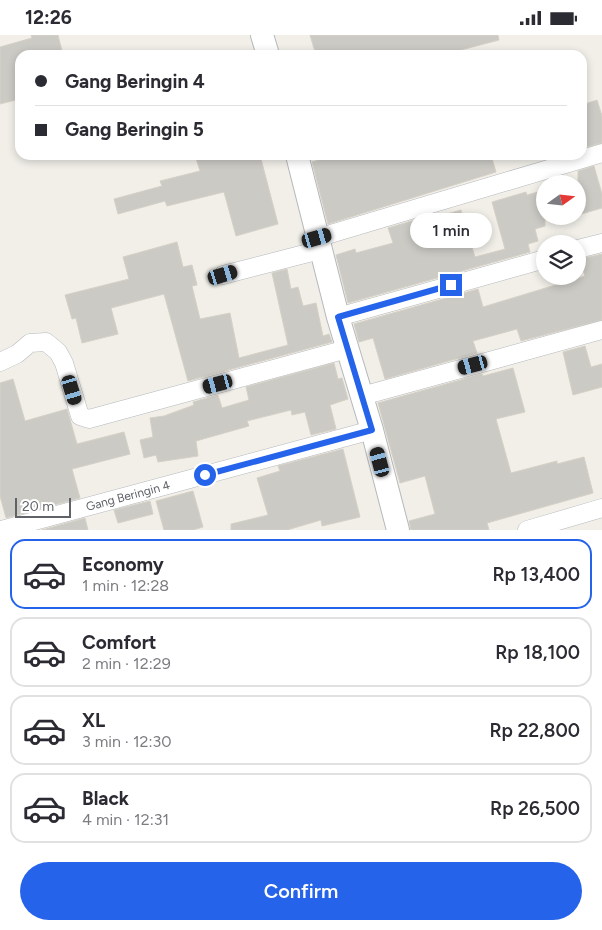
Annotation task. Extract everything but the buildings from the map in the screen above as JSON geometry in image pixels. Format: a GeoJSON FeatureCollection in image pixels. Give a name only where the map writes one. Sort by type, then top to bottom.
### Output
{"type":"FeatureCollection","features":[{"type":"Feature","properties":{"kind":"street"},"geometry":{"type":"LineString","coordinates":[[262,35],[266,50]]}},
{"type":"Feature","properties":{"kind":"street"},"geometry":{"type":"LineString","coordinates":[[587,158],[602,153]]}},
{"type":"Feature","properties":{"kind":"street"},"geometry":{"type":"LineString","coordinates":[[298,160],[318,244],[372,430],[395,529]]}},
{"type":"Feature","properties":{"kind":"street"},"geometry":{"type":"LineString","coordinates":[[223,275],[580,160]]}},
{"type":"Feature","properties":{"kind":"street"},"geometry":{"type":"LineString","coordinates":[[586,247],[602,243]]}},
{"type":"Feature","properties":{"kind":"street"},"geometry":{"type":"LineString","coordinates":[[338,317],[536,262]]}},
{"type":"Feature","properties":{"kind":"street"},"geometry":{"type":"LineString","coordinates":[[362,396],[602,329]]}},
{"type":"Feature","properties":{"kind":"street"},"geometry":{"type":"LineString","coordinates":[[0,362],[17,354],[30,343],[46,342],[61,357],[80,416],[89,419],[347,349]]}},
{"type":"Feature","properties":{"kind":"street","name":"Gang Beringin 4"},"geometry":{"type":"LineString","coordinates":[[1,530],[372,430]]}},
{"type":"Feature","properties":{"kind":"street"},"geometry":{"type":"LineString","coordinates":[[527,530],[602,508]]}},
{"type":"Feature","properties":{"kind":"route"},"geometry":{"type":"LineString","coordinates":[[205,475],[372,430],[338,317],[451,285]]}}]}
